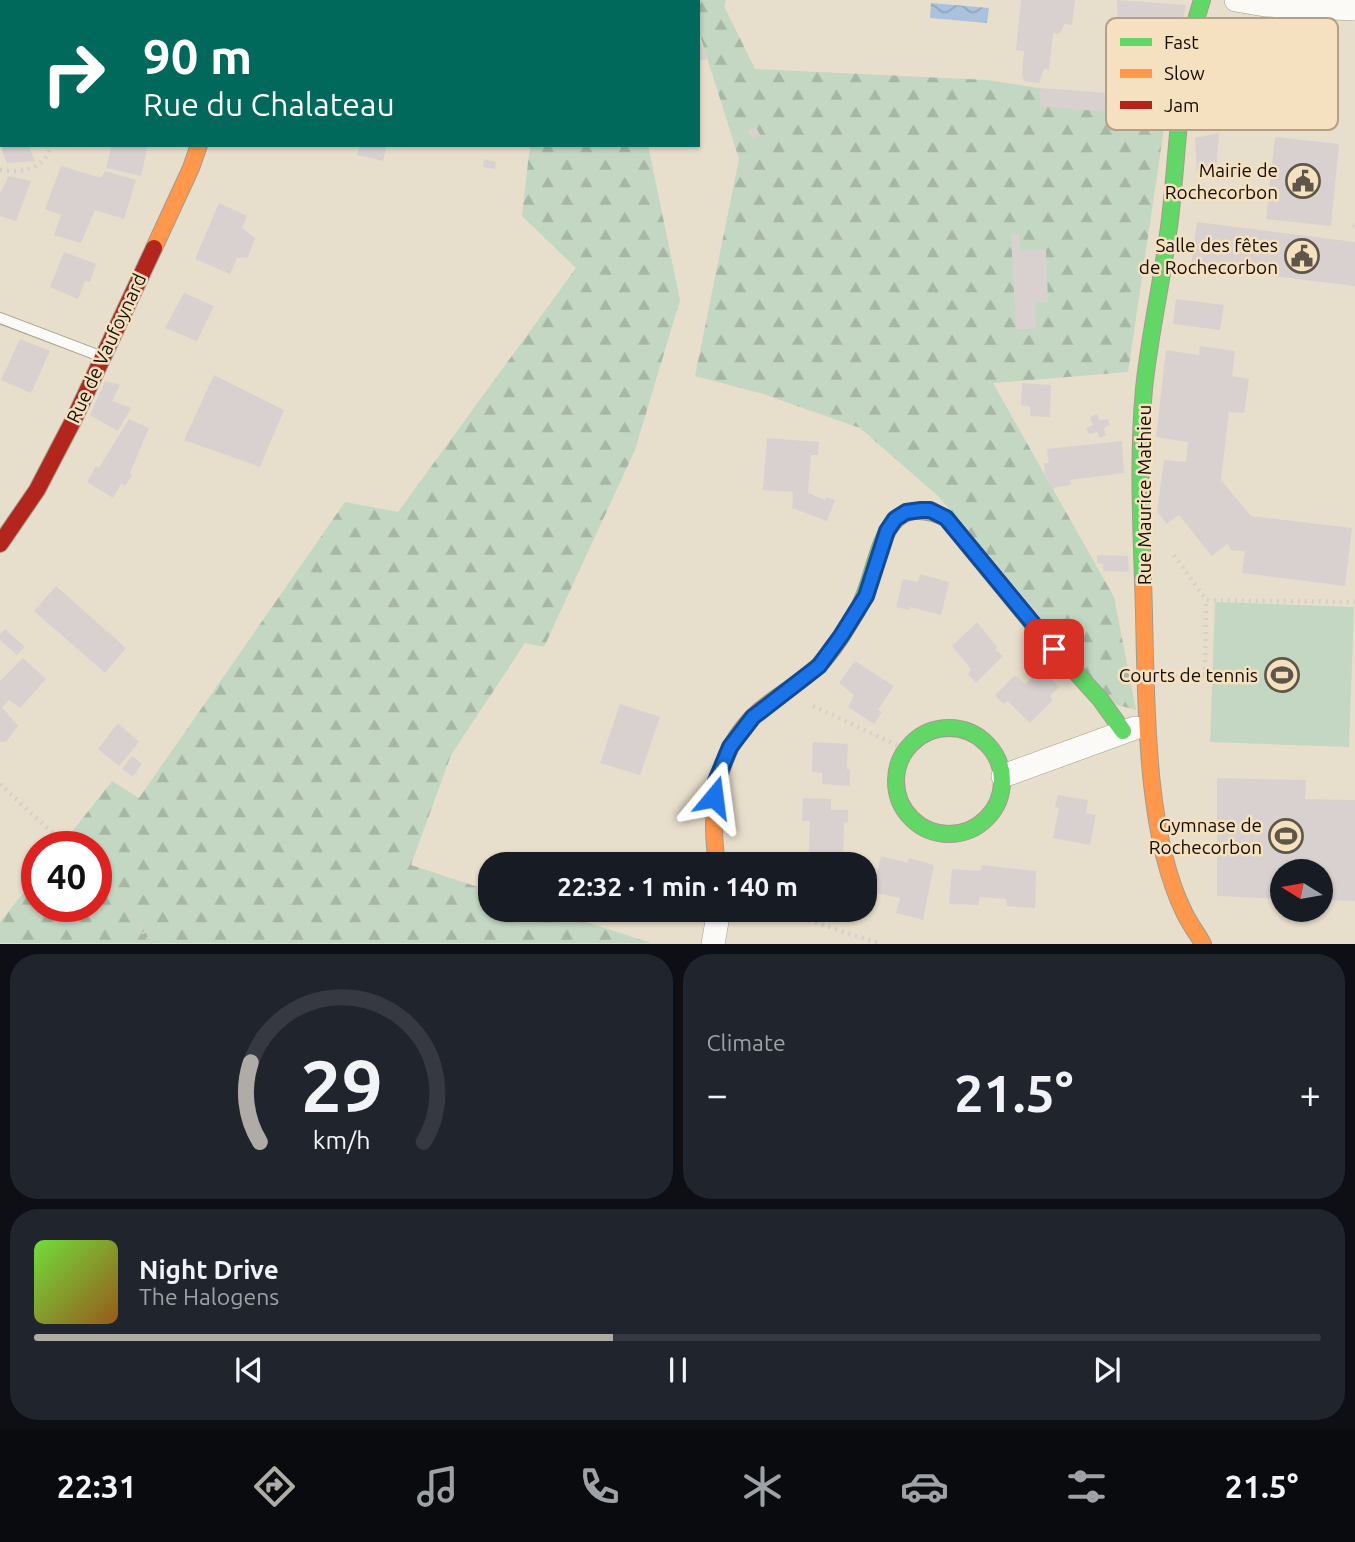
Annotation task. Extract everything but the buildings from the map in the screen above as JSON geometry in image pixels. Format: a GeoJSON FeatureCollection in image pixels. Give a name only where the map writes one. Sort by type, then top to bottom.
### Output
{"type":"FeatureCollection","features":[{"type":"Feature","properties":{"kind":"street","name":"Rue Maurice Mathieu"},"geometry":{"type":"LineString","coordinates":[[1197,18],[1202,0]]}},
{"type":"Feature","properties":{"kind":"street"},"geometry":{"type":"LineString","coordinates":[[1236,0],[1265,5],[1355,9]]}},
{"type":"Feature","properties":{"kind":"street","name":"Rue Maurice Mathieu"},"geometry":{"type":"LineString","coordinates":[[1180,130],[1171,213],[1142,411],[1140,458],[1149,727],[1159,826],[1168,867],[1198,942]]}},
{"type":"Feature","properties":{"kind":"street","name":"Rue de Vaufoynard"},"geometry":{"type":"LineString","coordinates":[[0,544],[37,489],[74,419],[198,147]]}},
{"type":"Feature","properties":{"kind":"street"},"geometry":{"type":"LineString","coordinates":[[715,852],[712,812],[716,781],[730,747],[753,717],[819,666],[866,596],[887,531],[895,519],[906,512],[930,510],[946,518],[1040,633],[1100,699],[1123,731]]}},
{"type":"Feature","properties":{"kind":"street"},"geometry":{"type":"LineString","coordinates":[[1003,776],[1123,731],[1149,727]]}},
{"type":"Feature","properties":{"kind":"street"},"geometry":{"type":"LineString","coordinates":[[942,728],[959,728],[976,734],[989,745],[1003,776],[1001,794],[994,811],[981,824],[966,832],[948,835],[930,831],[915,822],[903,808],[897,791],[896,774],[901,757],[907,750],[925,733],[942,728]]}},
{"type":"Feature","properties":{"kind":"street"},"geometry":{"type":"LineString","coordinates":[[713,943],[717,922]]}},
{"type":"Feature","properties":{"kind":"lane"},"geometry":{"type":"LineString","coordinates":[[0,318],[102,357]]}},
{"type":"Feature","properties":{"kind":"path"},"geometry":{"type":"LineString","coordinates":[[0,170],[24,171],[36,167],[46,158],[50,147]]}},
{"type":"Feature","properties":{"kind":"path"},"geometry":{"type":"LineString","coordinates":[[1174,555],[1206,600],[1205,674],[1175,676]]}},
{"type":"Feature","properties":{"kind":"path"},"geometry":{"type":"LineString","coordinates":[[1206,600],[1355,602]]}},
{"type":"Feature","properties":{"kind":"path"},"geometry":{"type":"LineString","coordinates":[[784,693],[907,750]]}},
{"type":"Feature","properties":{"kind":"path"},"geometry":{"type":"LineString","coordinates":[[0,785],[50,831]]}},
{"type":"Feature","properties":{"kind":"path"},"geometry":{"type":"LineString","coordinates":[[112,888],[152,943]]}},
{"type":"Feature","properties":{"kind":"path"},"geometry":{"type":"LineString","coordinates":[[814,922],[882,943]]}},
{"type":"Feature","properties":{"kind":"green space"},"geometry":{"type":"Polygon","coordinates":[[[700,0],[726,0],[724,6],[755,69],[987,80],[1106,99],[1106,130],[1164,130],[1128,372],[993,383],[1114,597],[1136,710],[1114,704],[939,497],[860,428],[763,394],[695,376],[739,159],[700,35],[700,0]]]}},
{"type":"Feature","properties":{"kind":"green space"},"geometry":{"type":"Polygon","coordinates":[[[530,147],[648,147],[680,300],[635,450],[544,647],[525,643],[451,755],[411,865],[478,887],[478,922],[586,922],[651,943],[0,943],[0,922],[21,896],[21,922],[112,922],[112,831],[73,831],[112,781],[139,798],[345,502],[398,512],[576,268],[522,216],[530,147]]]}},
{"type":"Feature","properties":{"kind":"green space","name":"Courts de tennis"},"geometry":{"type":"Polygon","coordinates":[[[1215,602],[1354,607],[1349,747],[1210,742],[1215,602]]]}},
{"type":"Feature","properties":{"kind":"water"},"geometry":{"type":"Polygon","coordinates":[[[931,3],[989,8],[987,23],[930,18],[931,3]]]}},
{"type":"Feature","properties":{"kind":"traffic: fast"},"geometry":{"type":"LineString","coordinates":[[1196,18],[1202,0]]}},
{"type":"Feature","properties":{"kind":"traffic: fast"},"geometry":{"type":"LineString","coordinates":[[1143,581],[1142,413],[1168,232],[1179,130]]}},
{"type":"Feature","properties":{"kind":"traffic: fast"},"geometry":{"type":"LineString","coordinates":[[857,611],[884,538],[893,523],[906,513],[923,511],[946,518],[1040,633],[1100,699],[1123,731]]}},
{"type":"Feature","properties":{"kind":"traffic: fast"},"geometry":{"type":"LineString","coordinates":[[949,728],[969,732],[986,744],[998,761],[1002,781],[998,801],[986,818],[969,830],[949,834],[929,830],[912,818],[900,801],[896,781],[900,761],[912,744],[929,732],[949,728]]}},
{"type":"Feature","properties":{"kind":"traffic: slow"},"geometry":{"type":"LineString","coordinates":[[154,248],[198,147]]}},
{"type":"Feature","properties":{"kind":"traffic: slow"},"geometry":{"type":"LineString","coordinates":[[1143,581],[1146,705],[1153,794],[1160,837],[1170,877],[1184,912],[1203,944]]}},
{"type":"Feature","properties":{"kind":"traffic: slow"},"geometry":{"type":"LineString","coordinates":[[716,852],[715,801],[725,761],[733,743],[760,710],[820,664],[857,611]]}},
{"type":"Feature","properties":{"kind":"traffic: jam"},"geometry":{"type":"LineString","coordinates":[[0,544],[37,490],[74,419],[154,248]]}},
{"type":"Feature","properties":{"kind":"place","name":"Mairie de Rochecorbon"},"geometry":{"type":"Point","coordinates":[1303,181]}},
{"type":"Feature","properties":{"kind":"place","name":"Salle des fêtes de Rochecorbon"},"geometry":{"type":"Point","coordinates":[1302,256]}},
{"type":"Feature","properties":{"kind":"place","name":"Courts de tennis"},"geometry":{"type":"Point","coordinates":[1282,675]}},
{"type":"Feature","properties":{"kind":"place","name":"Gymnase de Rochecorbon"},"geometry":{"type":"Point","coordinates":[1286,836]}},
{"type":"Feature","properties":{"kind":"route"},"geometry":{"type":"LineString","coordinates":[[714,797],[716,781],[730,747],[753,717],[819,666],[841,636],[866,596],[887,531],[895,519],[906,512],[930,510],[946,518],[1054,649]]}}]}
